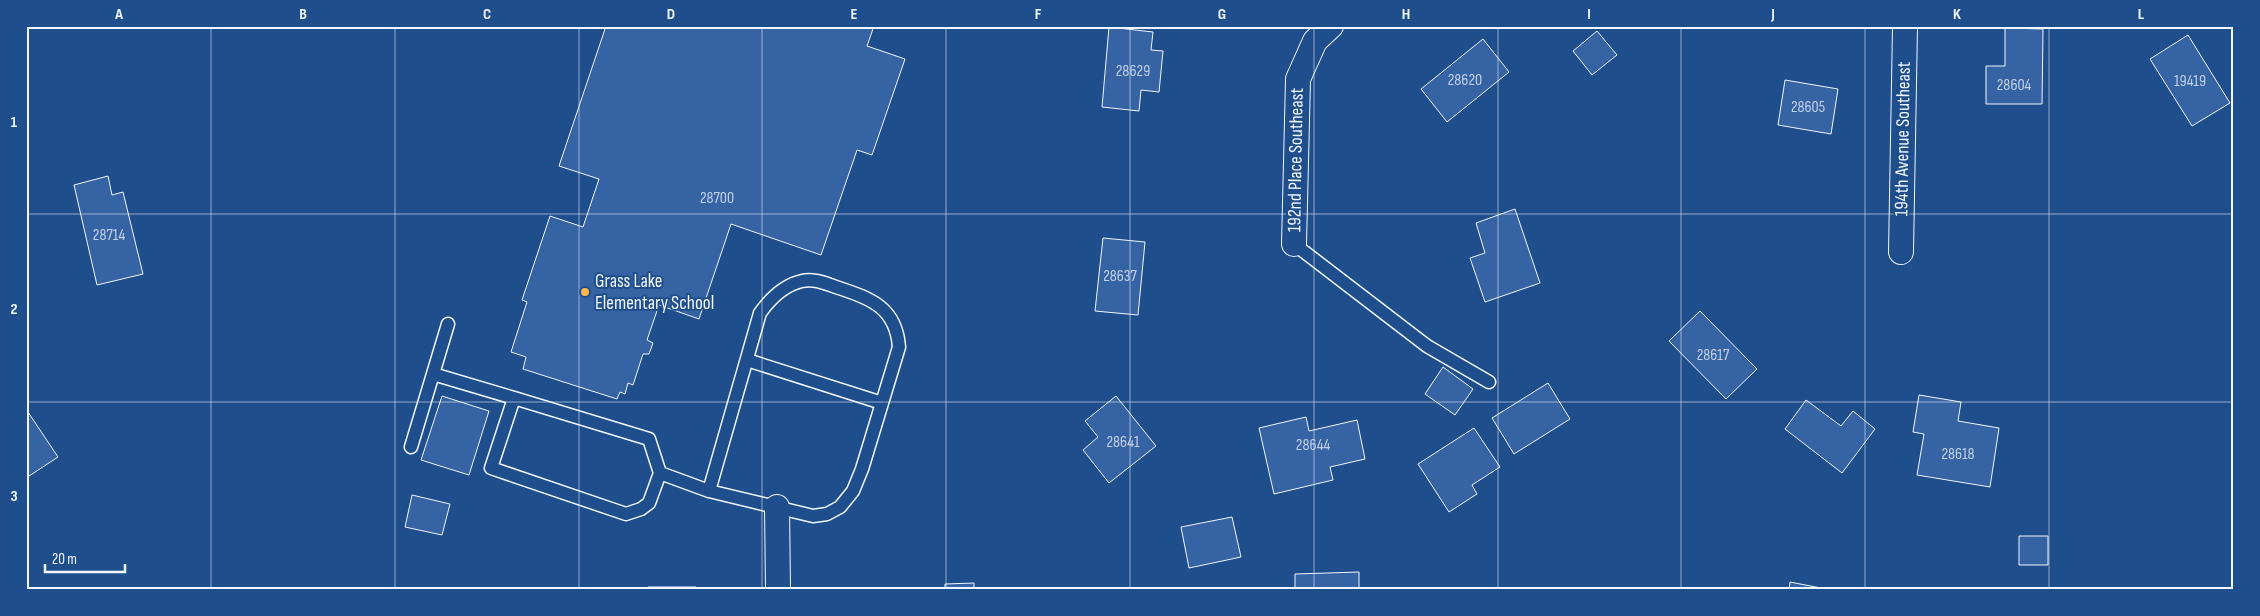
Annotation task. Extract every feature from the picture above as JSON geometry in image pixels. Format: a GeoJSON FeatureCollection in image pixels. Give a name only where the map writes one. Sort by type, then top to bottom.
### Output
{"type":"FeatureCollection","features":[{"type":"Feature","properties":{"kind":"street","name":"192nd Place Southeast"},"geometry":{"type":"LineString","coordinates":[[1294,244],[1298,79],[1315,41],[1331,26]]}},
{"type":"Feature","properties":{"kind":"street","name":"194th Avenue Southeast"},"geometry":{"type":"LineString","coordinates":[[1901,252],[1905,26]]}},
{"type":"Feature","properties":{"kind":"street"},"geometry":{"type":"LineString","coordinates":[[777,508],[778,590]]}},
{"type":"Feature","properties":{"kind":"lane"},"geometry":{"type":"LineString","coordinates":[[1294,244],[1427,346],[1489,382]]}},
{"type":"Feature","properties":{"kind":"lane"},"geometry":{"type":"LineString","coordinates":[[660,473],[709,491],[813,516],[827,514],[840,506],[853,491],[862,469],[899,347],[898,332],[890,316],[877,303],[863,296],[818,281],[802,281],[783,289],[768,302],[760,314],[709,491]]}},
{"type":"Feature","properties":{"kind":"lane"},"geometry":{"type":"LineString","coordinates":[[412,447],[448,324]]}},
{"type":"Feature","properties":{"kind":"lane"},"geometry":{"type":"LineString","coordinates":[[747,360],[882,403]]}},
{"type":"Feature","properties":{"kind":"lane"},"geometry":{"type":"LineString","coordinates":[[434,374],[514,398],[649,439],[660,473],[649,504],[626,514],[491,468],[514,398]]}},
{"type":"Feature","properties":{"kind":"building"},"geometry":{"type":"Polygon","coordinates":[[[606,26],[874,26],[867,46],[905,59],[872,155],[857,150],[821,255],[731,224],[699,319],[659,305],[647,340],[653,343],[649,354],[643,354],[633,385],[628,383],[625,394],[620,392],[617,399],[523,369],[526,357],[511,352],[527,302],[522,300],[550,216],[583,227],[599,179],[559,166],[606,26]]]}},
{"type":"Feature","properties":{"kind":"building"},"geometry":{"type":"Polygon","coordinates":[[[1109,27],[1153,32],[1151,50],[1163,51],[1159,92],[1141,90],[1139,111],[1102,107],[1109,27]]]}},
{"type":"Feature","properties":{"kind":"building"},"geometry":{"type":"Polygon","coordinates":[[[2005,28],[2043,29],[2042,104],[1986,104],[1986,66],[2005,66],[2005,28]]]}},
{"type":"Feature","properties":{"kind":"building"},"geometry":{"type":"Polygon","coordinates":[[[1597,31],[1617,55],[1592,75],[1573,51],[1597,31]]]}},
{"type":"Feature","properties":{"kind":"building"},"geometry":{"type":"Polygon","coordinates":[[[2188,35],[2230,103],[2192,126],[2150,59],[2188,35]]]}},
{"type":"Feature","properties":{"kind":"building"},"geometry":{"type":"Polygon","coordinates":[[[1483,39],[1509,72],[1447,122],[1421,89],[1483,39]]]}},
{"type":"Feature","properties":{"kind":"building"},"geometry":{"type":"Polygon","coordinates":[[[1785,80],[1838,89],[1831,134],[1778,125],[1785,80]]]}},
{"type":"Feature","properties":{"kind":"building"},"geometry":{"type":"Polygon","coordinates":[[[108,176],[112,195],[123,192],[143,274],[97,285],[74,185],[108,176]]]}},
{"type":"Feature","properties":{"kind":"building"},"geometry":{"type":"Polygon","coordinates":[[[1515,209],[1540,283],[1485,302],[1470,258],[1485,253],[1476,223],[1515,209]]]}},
{"type":"Feature","properties":{"kind":"building"},"geometry":{"type":"Polygon","coordinates":[[[1103,238],[1145,242],[1138,315],[1095,311],[1103,238]]]}},
{"type":"Feature","properties":{"kind":"building"},"geometry":{"type":"Polygon","coordinates":[[[1700,311],[1757,369],[1726,399],[1669,341],[1700,311]]]}},
{"type":"Feature","properties":{"kind":"building"},"geometry":{"type":"Polygon","coordinates":[[[1443,367],[1473,389],[1455,415],[1425,394],[1443,367]]]}},
{"type":"Feature","properties":{"kind":"building"},"geometry":{"type":"Polygon","coordinates":[[[1548,383],[1570,419],[1514,454],[1492,418],[1548,383]]]}},
{"type":"Feature","properties":{"kind":"building"},"geometry":{"type":"Polygon","coordinates":[[[1919,395],[1961,402],[1958,421],[1999,428],[1990,487],[1917,475],[1924,434],[1913,432],[1919,395]]]}},
{"type":"Feature","properties":{"kind":"building"},"geometry":{"type":"Polygon","coordinates":[[[442,396],[489,411],[469,475],[421,460],[442,396]]]}},
{"type":"Feature","properties":{"kind":"building"},"geometry":{"type":"Polygon","coordinates":[[[1116,396],[1156,446],[1109,483],[1083,450],[1098,437],[1085,421],[1116,396]]]}},
{"type":"Feature","properties":{"kind":"building"},"geometry":{"type":"Polygon","coordinates":[[[1806,400],[1841,426],[1853,411],[1875,429],[1842,473],[1785,429],[1806,400]]]}},
{"type":"Feature","properties":{"kind":"building"},"geometry":{"type":"Polygon","coordinates":[[[26,409],[58,457],[26,478],[26,409]]]}},
{"type":"Feature","properties":{"kind":"building"},"geometry":{"type":"Polygon","coordinates":[[[1306,417],[1309,431],[1357,420],[1365,459],[1330,467],[1333,480],[1274,494],[1259,428],[1306,417]]]}},
{"type":"Feature","properties":{"kind":"building"},"geometry":{"type":"Polygon","coordinates":[[[1474,428],[1500,467],[1472,485],[1477,494],[1449,512],[1418,464],[1474,428]]]}},
{"type":"Feature","properties":{"kind":"building"},"geometry":{"type":"Polygon","coordinates":[[[412,495],[450,504],[442,535],[405,527],[412,495]]]}},
{"type":"Feature","properties":{"kind":"building"},"geometry":{"type":"Polygon","coordinates":[[[1232,517],[1241,557],[1189,568],[1181,527],[1232,517]]]}},
{"type":"Feature","properties":{"kind":"building"},"geometry":{"type":"Polygon","coordinates":[[[2019,536],[2048,536],[2048,565],[2019,565],[2019,536]]]}},
{"type":"Feature","properties":{"kind":"building"},"geometry":{"type":"Polygon","coordinates":[[[1359,572],[1359,590],[1295,590],[1295,574],[1359,572]]]}},
{"type":"Feature","properties":{"kind":"building"},"geometry":{"type":"Polygon","coordinates":[[[1790,582],[1826,589],[1826,590],[1789,590],[1790,582]]]}},
{"type":"Feature","properties":{"kind":"building"},"geometry":{"type":"Polygon","coordinates":[[[974,583],[974,590],[945,590],[945,584],[974,583]]]}},
{"type":"Feature","properties":{"kind":"building"},"geometry":{"type":"Polygon","coordinates":[[[648,587],[696,587],[696,590],[648,590],[648,587]]]}},
{"type":"Feature","properties":{"kind":"place","name":"Grass Lake Elementary School"},"geometry":{"type":"Point","coordinates":[585,292]}}]}
